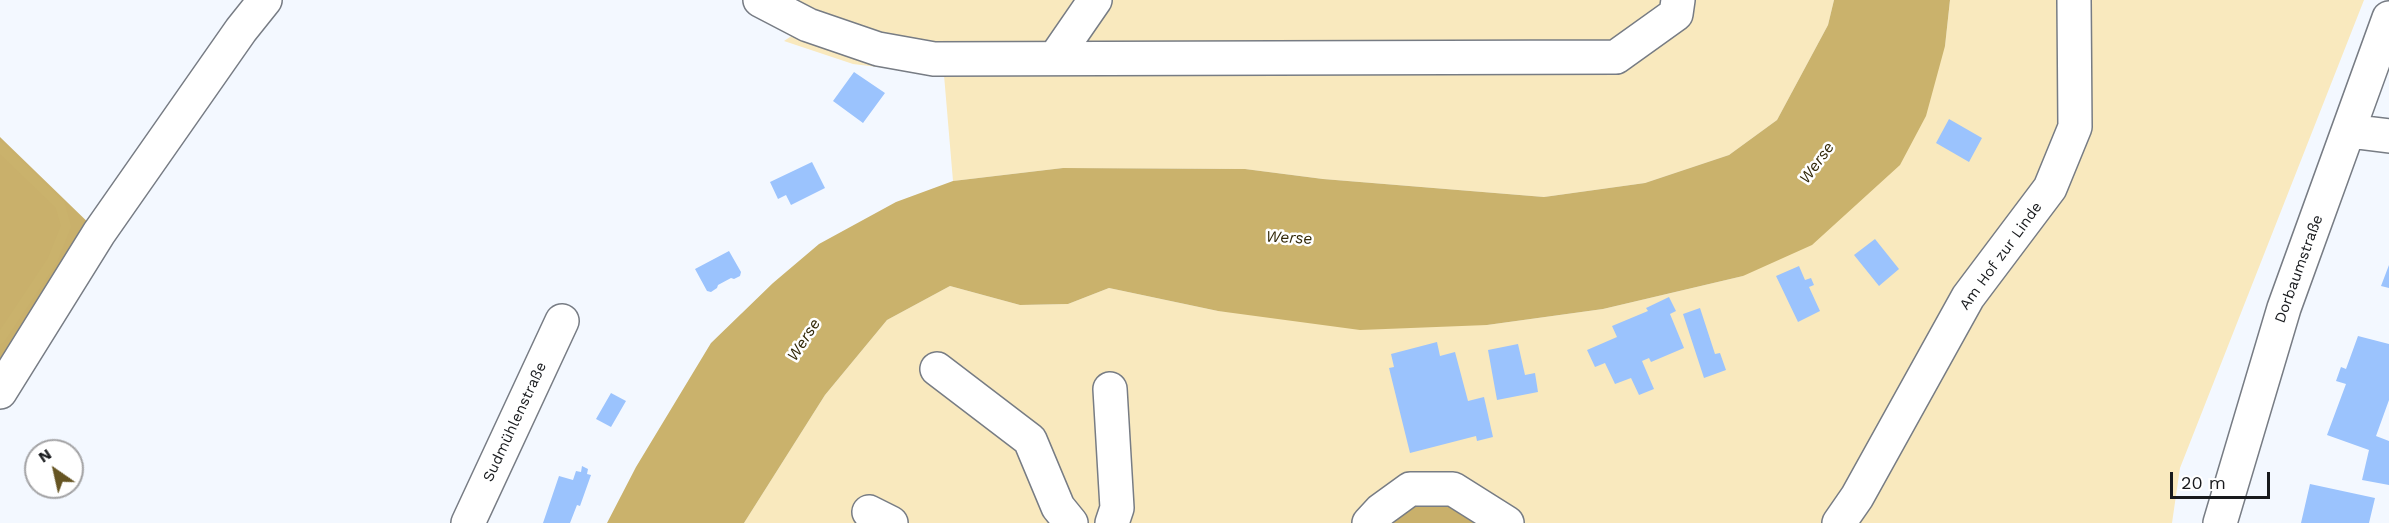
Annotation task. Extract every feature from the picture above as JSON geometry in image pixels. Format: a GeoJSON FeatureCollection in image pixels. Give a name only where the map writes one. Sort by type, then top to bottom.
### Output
{"type":"FeatureCollection","features":[{"type":"Feature","properties":{"kind":"street"},"geometry":{"type":"LineString","coordinates":[[0,392],[99,232],[241,30],[265,0]]}},
{"type":"Feature","properties":{"kind":"street"},"geometry":{"type":"LineString","coordinates":[[760,0],[808,25],[878,49],[933,59],[1616,57],[1676,14],[1678,0]]}},
{"type":"Feature","properties":{"kind":"street"},"geometry":{"type":"LineString","coordinates":[[1055,58],[1095,0]]}},
{"type":"Feature","properties":{"kind":"street","name":"Am Hof zur Linde"},"geometry":{"type":"LineString","coordinates":[[1839,523],[1857,497],[1968,297],[2050,188],[2075,127],[2074,0]]}},
{"type":"Feature","properties":{"kind":"street","name":"Dorbaumstraße"},"geometry":{"type":"LineString","coordinates":[[2220,523],[2284,308],[2389,18]]}},
{"type":"Feature","properties":{"kind":"street"},"geometry":{"type":"LineString","coordinates":[[2349,130],[2389,136]]}},
{"type":"Feature","properties":{"kind":"street","name":"Sudmühlenstraße"},"geometry":{"type":"LineString","coordinates":[[468,523],[562,321]]}},
{"type":"Feature","properties":{"kind":"street"},"geometry":{"type":"LineString","coordinates":[[938,369],[1030,440],[1058,507],[1071,523]]}},
{"type":"Feature","properties":{"kind":"street"},"geometry":{"type":"LineString","coordinates":[[1110,389],[1117,508],[1112,523]]}},
{"type":"Feature","properties":{"kind":"street"},"geometry":{"type":"LineString","coordinates":[[1369,523],[1381,510],[1410,489],[1453,489],[1507,523]]}},
{"type":"Feature","properties":{"kind":"shaded area"},"geometry":{"type":"Polygon","coordinates":[[[783,0],[1834,0],[1828,25],[1777,120],[1729,155],[1645,183],[1544,197],[1323,179],[1245,169],[1063,168],[953,181],[944,75],[853,64],[784,41],[808,25],[783,0]]]}},
{"type":"Feature","properties":{"kind":"shaded area"},"geometry":{"type":"Polygon","coordinates":[[[1950,0],[2364,0],[2180,468],[2172,523],[744,523],[825,395],[887,320],[950,286],[1020,305],[1068,304],[1109,288],[1218,311],[1487,325],[1603,309],[1743,276],[1945,46],[1950,0]]]}},
{"type":"Feature","properties":{"kind":"shaded area"},"geometry":{"type":"Polygon","coordinates":[[[0,137],[99,233],[0,392],[0,137]]]}},
{"type":"Feature","properties":{"kind":"shaded area"},"geometry":{"type":"Polygon","coordinates":[[[1410,489],[1504,523],[1369,523],[1410,489]]]}},
{"type":"Feature","properties":{"kind":"water","name":"Werse"},"geometry":{"type":"Polygon","coordinates":[[[1834,0],[1950,0],[1945,46],[1926,116],[1900,165],[1812,245],[1743,276],[1603,309],[1487,325],[1360,330],[1218,311],[1109,288],[1068,304],[1020,305],[950,286],[887,320],[825,395],[744,523],[607,523],[636,467],[711,343],[773,283],[819,244],[896,202],[953,181],[1063,168],[1245,169],[1323,179],[1544,197],[1645,183],[1729,155],[1777,120],[1828,25],[1834,0]]]}},
{"type":"Feature","properties":{"kind":"building"},"geometry":{"type":"Polygon","coordinates":[[[854,72],[885,93],[863,123],[833,101],[854,72]]]}},
{"type":"Feature","properties":{"kind":"building"},"geometry":{"type":"Polygon","coordinates":[[[1949,119],[1982,138],[1969,162],[1936,143],[1949,119]]]}},
{"type":"Feature","properties":{"kind":"building"},"geometry":{"type":"Polygon","coordinates":[[[812,162],[825,188],[791,205],[786,195],[778,199],[770,182],[812,162]]]}},
{"type":"Feature","properties":{"kind":"building"},"geometry":{"type":"Polygon","coordinates":[[[1875,239],[1899,269],[1879,286],[1854,255],[1875,239]]]}},
{"type":"Feature","properties":{"kind":"building"},"geometry":{"type":"Polygon","coordinates":[[[729,251],[741,272],[740,276],[718,285],[711,292],[707,291],[695,269],[729,251]]]}},
{"type":"Feature","properties":{"kind":"building"},"geometry":{"type":"Polygon","coordinates":[[[2389,265],[2389,288],[2381,286],[2389,265]]]}},
{"type":"Feature","properties":{"kind":"building"},"geometry":{"type":"Polygon","coordinates":[[[1799,266],[1805,280],[1811,278],[1814,285],[1809,287],[1820,311],[1798,322],[1776,276],[1799,266]]]}},
{"type":"Feature","properties":{"kind":"building"},"geometry":{"type":"Polygon","coordinates":[[[1669,297],[1676,311],[1670,314],[1684,348],[1651,362],[1649,358],[1642,361],[1654,389],[1639,395],[1631,378],[1615,384],[1605,363],[1595,367],[1587,350],[1617,337],[1612,326],[1648,311],[1646,308],[1669,297]]]}},
{"type":"Feature","properties":{"kind":"building"},"geometry":{"type":"Polygon","coordinates":[[[1700,308],[1715,354],[1720,353],[1726,370],[1704,378],[1683,314],[1700,308]]]}},
{"type":"Feature","properties":{"kind":"building"},"geometry":{"type":"Polygon","coordinates":[[[2358,336],[2389,344],[2389,400],[2376,436],[2389,441],[2389,485],[2362,480],[2369,450],[2327,435],[2346,384],[2336,381],[2341,367],[2346,369],[2358,336]]]}},
{"type":"Feature","properties":{"kind":"building"},"geometry":{"type":"Polygon","coordinates":[[[1437,342],[1440,356],[1455,352],[1468,401],[1484,397],[1493,437],[1477,441],[1476,436],[1410,453],[1389,368],[1394,367],[1391,354],[1437,342]]]}},
{"type":"Feature","properties":{"kind":"building"},"geometry":{"type":"Polygon","coordinates":[[[1518,344],[1525,375],[1535,373],[1538,392],[1497,400],[1488,350],[1518,344]]]}},
{"type":"Feature","properties":{"kind":"building"},"geometry":{"type":"Polygon","coordinates":[[[611,393],[626,401],[611,427],[596,419],[611,393]]]}},
{"type":"Feature","properties":{"kind":"building"},"geometry":{"type":"Polygon","coordinates":[[[582,466],[588,469],[587,474],[591,475],[580,506],[577,505],[570,523],[543,523],[559,476],[573,480],[576,471],[581,472],[582,466]]]}},
{"type":"Feature","properties":{"kind":"building"},"geometry":{"type":"Polygon","coordinates":[[[2310,484],[2375,498],[2369,523],[2301,523],[2310,484]]]}},
{"type":"Feature","properties":{"kind":"waterway"},"geometry":{"type":"LineString","coordinates":[[0,147],[60,205],[66,226],[52,261],[0,339]]}}]}
